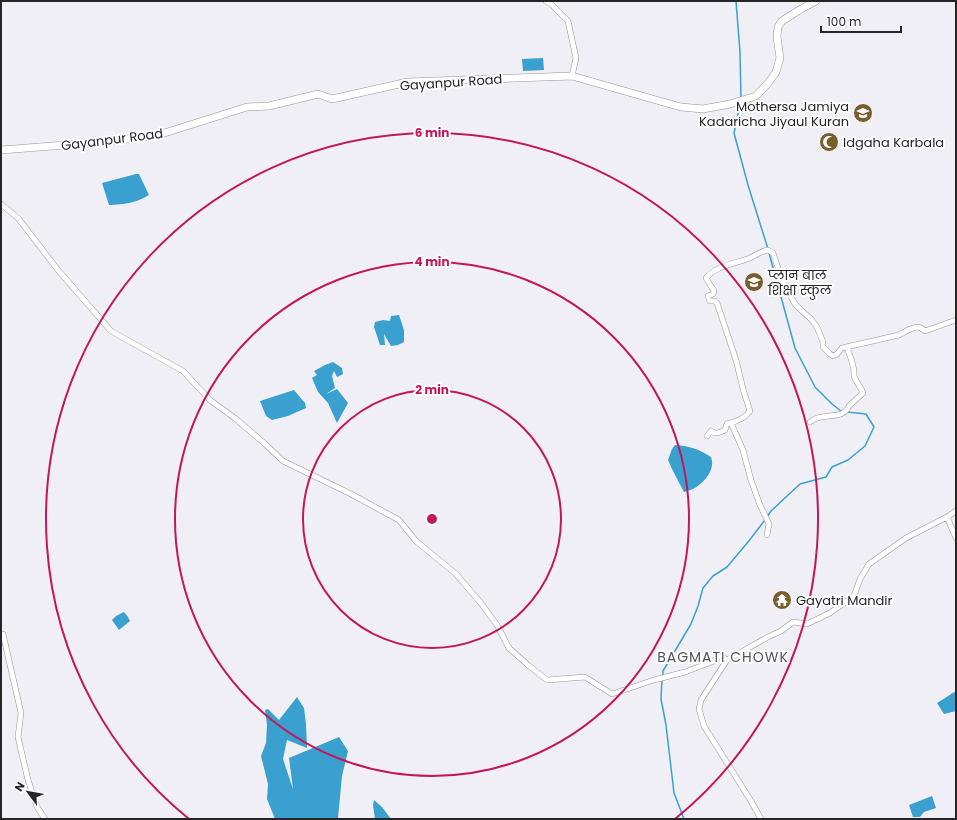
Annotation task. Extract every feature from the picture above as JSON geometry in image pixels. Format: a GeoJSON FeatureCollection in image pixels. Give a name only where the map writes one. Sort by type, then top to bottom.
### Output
{"type":"FeatureCollection","features":[{"type":"Feature","properties":{"kind":"street"},"geometry":{"type":"LineString","coordinates":[[546,1],[568,21],[576,58],[572,76]]}},
{"type":"Feature","properties":{"kind":"street","name":"Gayanpur Road"},"geometry":{"type":"LineString","coordinates":[[1,150],[104,142],[158,134],[247,107],[269,106],[318,94],[332,99],[408,82],[572,76],[681,107],[703,109],[744,101],[756,96],[776,72],[780,58],[777,37],[778,27],[782,21],[816,1]]}},
{"type":"Feature","properties":{"kind":"street"},"geometry":{"type":"LineString","coordinates":[[1,204],[18,218],[58,270],[111,331],[183,371],[210,400],[236,419],[283,461],[351,494],[399,520],[416,540],[456,574],[480,602],[497,626],[509,648],[548,680],[585,677],[612,694],[685,672],[714,661],[720,655],[727,660]]}},
{"type":"Feature","properties":{"kind":"street"},"geometry":{"type":"LineString","coordinates":[[707,436],[710,431],[718,434],[725,430],[727,424],[747,415],[750,411],[724,322],[717,303],[715,301],[710,301],[708,296],[713,294],[714,291],[706,278],[714,271],[763,251],[768,250],[773,253],[782,277],[795,304],[817,327],[823,342],[823,347],[833,356],[842,348],[899,335],[917,327],[925,331],[956,320]]}},
{"type":"Feature","properties":{"kind":"street"},"geometry":{"type":"LineString","coordinates":[[810,422],[821,417],[839,415],[845,412],[849,406],[863,393],[854,375],[854,368],[847,347]]}},
{"type":"Feature","properties":{"kind":"street"},"geometry":{"type":"LineString","coordinates":[[731,423],[743,450],[751,480],[760,505],[769,524],[767,535]]}},
{"type":"Feature","properties":{"kind":"street"},"geometry":{"type":"LineString","coordinates":[[761,819],[704,726],[699,709],[701,700],[727,660],[781,631],[793,622],[807,624],[830,613],[854,596],[860,579],[869,564],[906,538],[956,511]]}},
{"type":"Feature","properties":{"kind":"street"},"geometry":{"type":"LineString","coordinates":[[947,517],[956,538]]}},
{"type":"Feature","properties":{"kind":"street"},"geometry":{"type":"LineString","coordinates":[[3,634],[21,713],[18,737],[28,780],[37,807],[45,819]]}},
{"type":"Feature","properties":{"kind":"water"},"geometry":{"type":"Polygon","coordinates":[[[543,58],[544,70],[523,71],[522,59],[543,58]]]}},
{"type":"Feature","properties":{"kind":"water"},"geometry":{"type":"Polygon","coordinates":[[[139,174],[149,195],[134,202],[109,205],[102,183],[139,174]]]}},
{"type":"Feature","properties":{"kind":"water"},"geometry":{"type":"Polygon","coordinates":[[[399,315],[404,330],[404,342],[391,346],[384,334],[385,345],[380,345],[374,327],[375,322],[383,320],[390,321],[391,316],[399,315]]]}},
{"type":"Feature","properties":{"kind":"water"},"geometry":{"type":"Polygon","coordinates":[[[333,362],[342,368],[343,374],[337,377],[334,371],[332,376],[335,388],[326,394],[337,389],[348,403],[337,423],[328,403],[318,392],[312,378],[317,375],[314,371],[333,362]]]}},
{"type":"Feature","properties":{"kind":"water"},"geometry":{"type":"Polygon","coordinates":[[[294,390],[305,403],[306,408],[288,416],[272,420],[266,416],[260,401],[294,390]]]}},
{"type":"Feature","properties":{"kind":"water"},"geometry":{"type":"Polygon","coordinates":[[[675,445],[690,447],[698,450],[711,457],[712,462],[712,467],[705,480],[693,489],[684,492],[668,460],[675,445]]]}},
{"type":"Feature","properties":{"kind":"water"},"geometry":{"type":"Polygon","coordinates":[[[124,612],[130,621],[119,630],[112,620],[124,612]]]}},
{"type":"Feature","properties":{"kind":"water"},"geometry":{"type":"Polygon","coordinates":[[[956,691],[956,711],[944,714],[937,703],[956,691]]]}},
{"type":"Feature","properties":{"kind":"water"},"geometry":{"type":"Polygon","coordinates":[[[297,697],[304,708],[307,748],[287,740],[283,759],[293,789],[289,758],[339,737],[348,751],[342,776],[337,819],[275,819],[267,799],[268,784],[261,756],[266,743],[267,725],[265,710],[268,709],[279,720],[297,697]]]}},
{"type":"Feature","properties":{"kind":"water"},"geometry":{"type":"Polygon","coordinates":[[[932,796],[936,808],[924,812],[920,817],[913,817],[909,805],[932,796]]]}},
{"type":"Feature","properties":{"kind":"water"},"geometry":{"type":"Polygon","coordinates":[[[374,800],[382,807],[391,819],[375,819],[373,805],[374,800]]]}},
{"type":"Feature","properties":{"kind":"waterway"},"geometry":{"type":"LineString","coordinates":[[736,1],[740,52],[741,99]]}},
{"type":"Feature","properties":{"kind":"waterway"},"geometry":{"type":"LineString","coordinates":[[740,105],[734,133],[768,249]]}},
{"type":"Feature","properties":{"kind":"waterway"},"geometry":{"type":"LineString","coordinates":[[769,253],[795,348],[815,387],[841,411]]}},
{"type":"Feature","properties":{"kind":"waterway"},"geometry":{"type":"LineString","coordinates":[[767,517],[771,511],[800,484],[826,477],[832,467],[848,460],[865,446],[874,427],[866,414],[847,412]]}},
{"type":"Feature","properties":{"kind":"waterway"},"geometry":{"type":"LineString","coordinates":[[663,676],[663,671],[691,624],[703,588],[713,576],[727,567],[765,520]]}},
{"type":"Feature","properties":{"kind":"waterway"},"geometry":{"type":"LineString","coordinates":[[662,679],[661,699],[666,725],[674,793],[684,819]]}},
{"type":"Feature","properties":{"kind":"place","name":"Mothersa Jamiya Kadaricha Jiyaul Kuran"},"geometry":{"type":"Point","coordinates":[863,113]}},
{"type":"Feature","properties":{"kind":"place","name":"Idgaha Karbala"},"geometry":{"type":"Point","coordinates":[829,142]}},
{"type":"Feature","properties":{"kind":"place","name":"प्लान बाल शिक्षा स्कुल"},"geometry":{"type":"Point","coordinates":[754,282]}},
{"type":"Feature","properties":{"kind":"place","name":"Gayatri Mandir"},"geometry":{"type":"Point","coordinates":[782,600]}},
{"type":"Feature","properties":{"kind":"district","name":"BAGMATI CHOWK"},"geometry":{"type":"Point","coordinates":[723,657]}}]}
